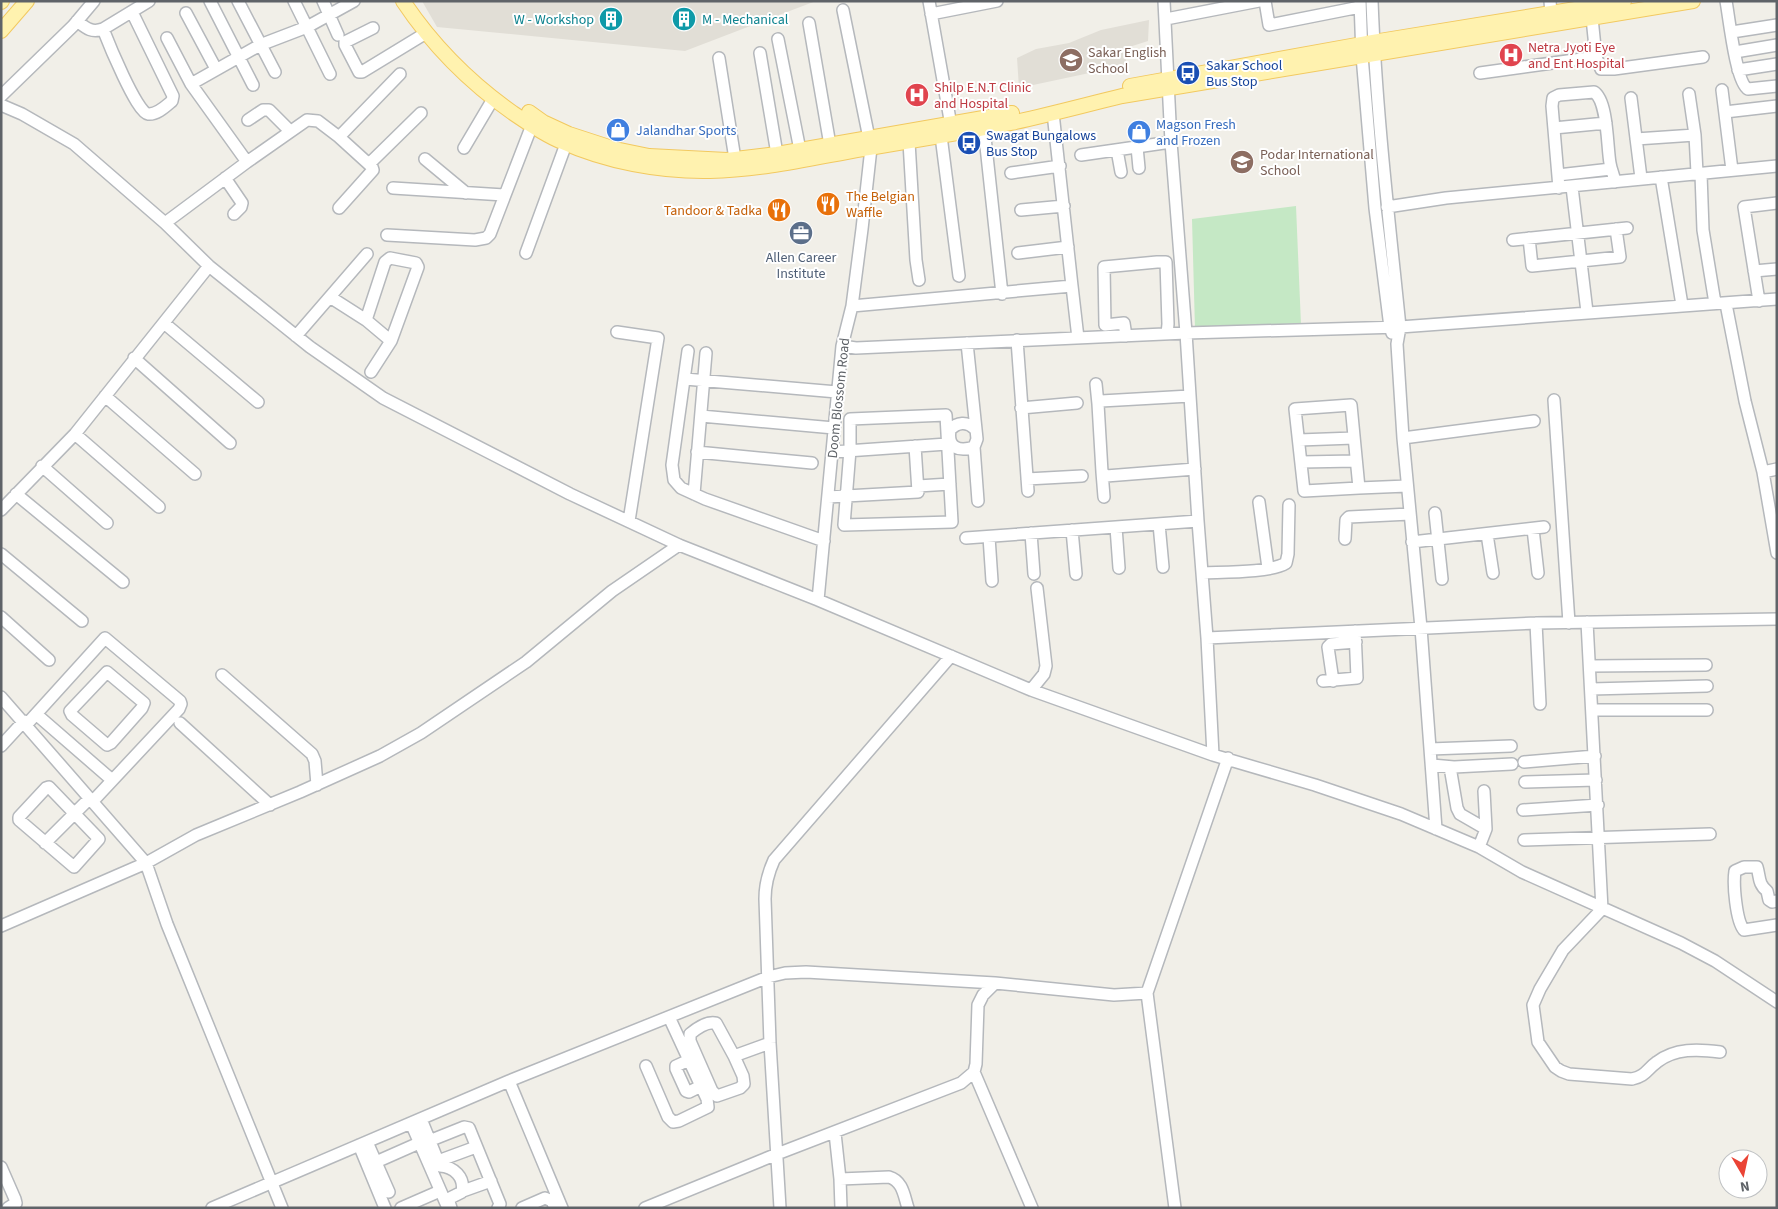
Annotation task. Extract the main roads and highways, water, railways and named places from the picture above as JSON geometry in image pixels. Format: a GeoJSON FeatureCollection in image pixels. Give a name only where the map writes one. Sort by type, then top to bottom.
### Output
{"type":"FeatureCollection","features":[{"type":"Feature","properties":{"kind":"main road"},"geometry":{"type":"LineString","coordinates":[[1,32],[27,1]]}},
{"type":"Feature","properties":{"kind":"main road"},"geometry":{"type":"LineString","coordinates":[[403,1],[426,33],[504,95],[564,139]]}},
{"type":"Feature","properties":{"kind":"main road"},"geometry":{"type":"LineString","coordinates":[[414,1],[461,72],[493,99],[532,125],[611,159],[647,166],[707,171],[730,163],[830,145],[909,142],[1006,114],[1052,109],[1122,96],[1168,84],[1368,49],[1592,18],[1693,1]]}},
{"type":"Feature","properties":{"kind":"main road"},"geometry":{"type":"LineString","coordinates":[[1368,49],[1550,7],[1624,1]]}},
{"type":"Feature","properties":{"kind":"main road"},"geometry":{"type":"LineString","coordinates":[[730,163],[760,166],[869,143],[948,131],[984,128],[1052,109]]}},
{"type":"Feature","properties":{"kind":"place","name":"W - Workshop"},"geometry":{"type":"Point","coordinates":[611,19]}},
{"type":"Feature","properties":{"kind":"place","name":"M - Mechanical"},"geometry":{"type":"Point","coordinates":[684,19]}},
{"type":"Feature","properties":{"kind":"place","name":"Netra Jyoti Eye and Ent Hospital"},"geometry":{"type":"Point","coordinates":[1511,55]}},
{"type":"Feature","properties":{"kind":"place","name":"Sakar English School"},"geometry":{"type":"Point","coordinates":[1071,60]}},
{"type":"Feature","properties":{"kind":"place","name":"Sakar School Bus Stop"},"geometry":{"type":"Point","coordinates":[1188,73]}},
{"type":"Feature","properties":{"kind":"place","name":"Shilp E.N.T Clinic and Hospital"},"geometry":{"type":"Point","coordinates":[917,95]}},
{"type":"Feature","properties":{"kind":"place","name":"Jalandhar Sports"},"geometry":{"type":"Point","coordinates":[618,130]}},
{"type":"Feature","properties":{"kind":"place","name":"Magson Fresh and Frozen"},"geometry":{"type":"Point","coordinates":[1139,132]}},
{"type":"Feature","properties":{"kind":"place","name":"Swagat Bungalows Bus Stop"},"geometry":{"type":"Point","coordinates":[969,143]}},
{"type":"Feature","properties":{"kind":"place","name":"Podar International School"},"geometry":{"type":"Point","coordinates":[1242,162]}},
{"type":"Feature","properties":{"kind":"place","name":"The Belgian Waffle"},"geometry":{"type":"Point","coordinates":[828,204]}},
{"type":"Feature","properties":{"kind":"place","name":"Tandoor & Tadka"},"geometry":{"type":"Point","coordinates":[779,210]}},
{"type":"Feature","properties":{"kind":"place","name":"Allen Career Institute"},"geometry":{"type":"Point","coordinates":[801,233]}}]}
